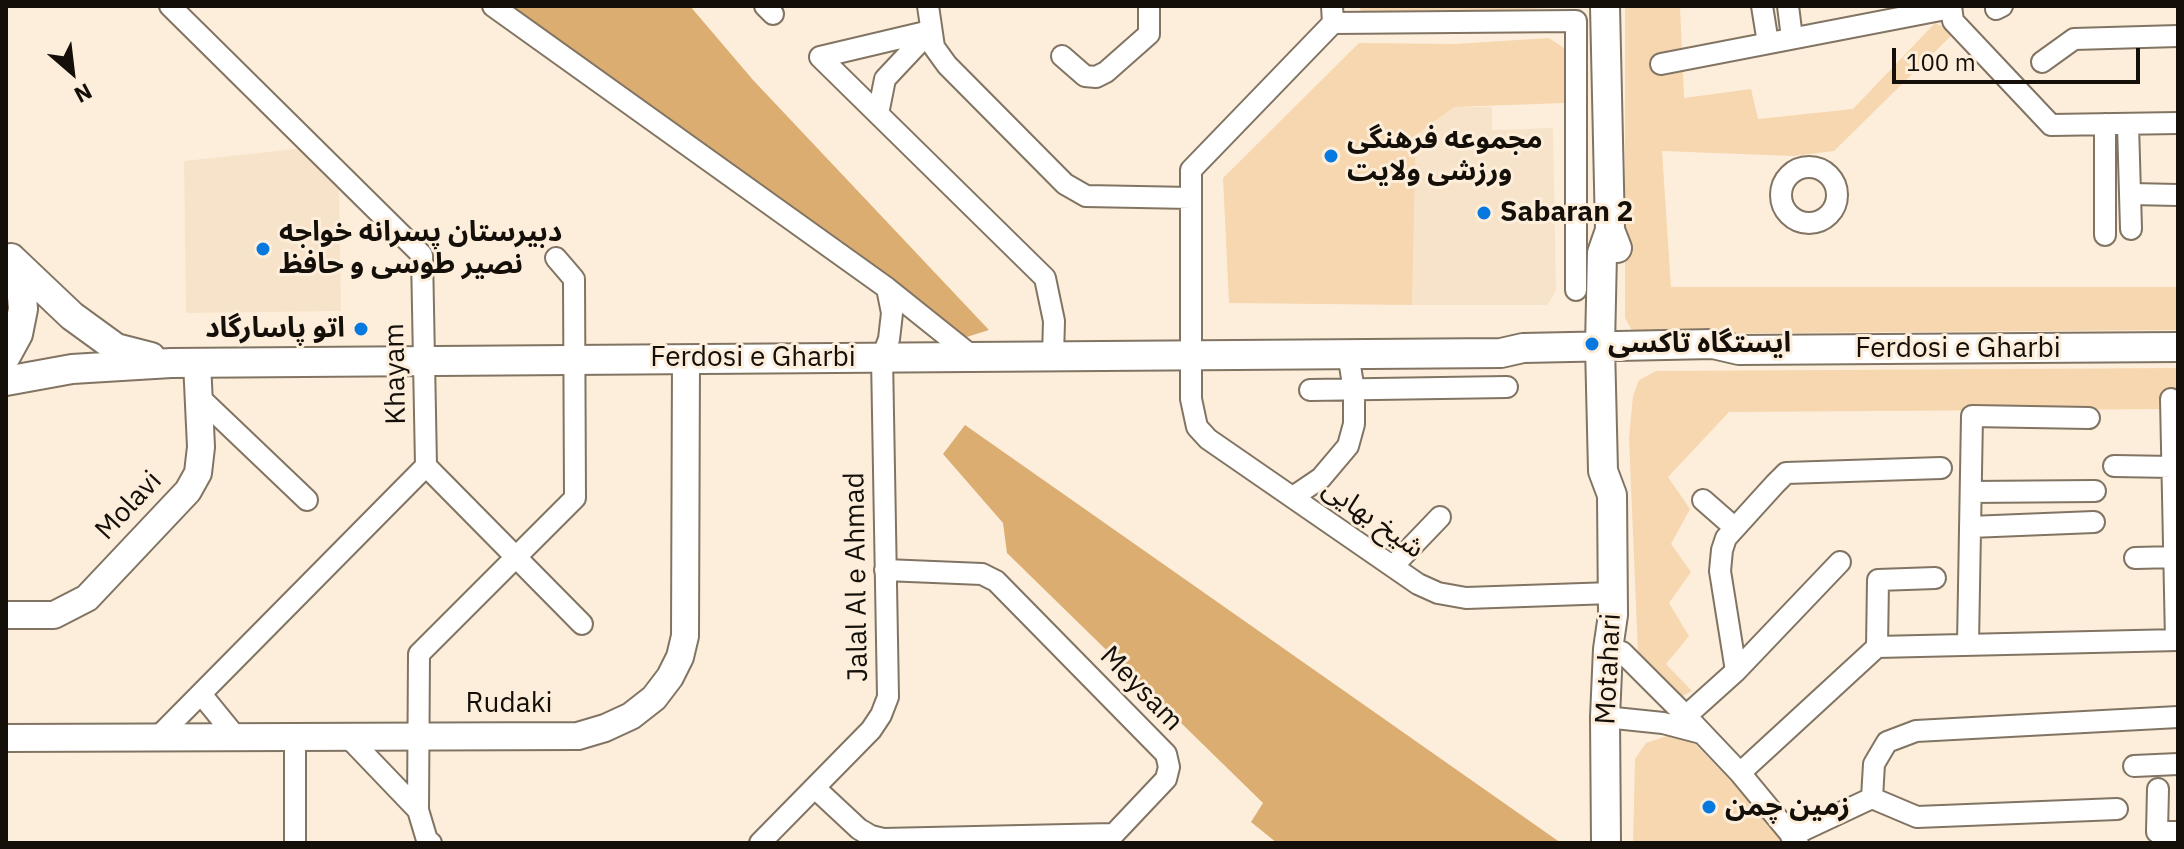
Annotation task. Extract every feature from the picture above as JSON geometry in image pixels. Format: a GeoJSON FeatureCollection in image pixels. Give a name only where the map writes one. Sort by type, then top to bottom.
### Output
{"type":"FeatureCollection","features":[{"type":"Feature","properties":{"kind":"main road","name":"Motahari"},"geometry":{"type":"LineString","coordinates":[[1605,6],[1610,230],[1602,253],[1610,353],[1603,471],[1612,495],[1615,650],[1606,843]]}},
{"type":"Feature","properties":{"kind":"main road"},"geometry":{"type":"LineString","coordinates":[[6,356],[18,334],[23,309],[21,285],[10,255]]}},
{"type":"Feature","properties":{"kind":"main road"},"geometry":{"type":"LineString","coordinates":[[10,255],[72,316],[116,348],[184,363]]}},
{"type":"Feature","properties":{"kind":"main road","name":"Ferdosi e Gharbi"},"geometry":{"type":"LineString","coordinates":[[6,381],[72,369],[184,363],[1501,353],[1523,348],[1610,353],[1713,344],[1739,350],[2178,347]]}},
{"type":"Feature","properties":{"kind":"main road"},"geometry":{"type":"LineString","coordinates":[[1612,718],[1622,843]]}},
{"type":"Feature","properties":{"kind":"street","name":"Khayam"},"geometry":{"type":"LineString","coordinates":[[170,6],[422,255],[426,466]]}},
{"type":"Feature","properties":{"kind":"street"},"geometry":{"type":"LineString","coordinates":[[493,6],[887,288],[972,356]]}},
{"type":"Feature","properties":{"kind":"street"},"geometry":{"type":"LineString","coordinates":[[928,6],[934,47],[947,65],[1065,184],[1086,196],[1191,198]]}},
{"type":"Feature","properties":{"kind":"street"},"geometry":{"type":"LineString","coordinates":[[1062,56],[1085,76],[1096,77],[1106,72],[1149,34],[1149,6]]}},
{"type":"Feature","properties":{"kind":"street"},"geometry":{"type":"LineString","coordinates":[[1762,6],[1768,43]]}},
{"type":"Feature","properties":{"kind":"street"},"geometry":{"type":"LineString","coordinates":[[1788,6],[1792,38]]}},
{"type":"Feature","properties":{"kind":"street"},"geometry":{"type":"LineString","coordinates":[[1661,64],[1951,7],[1953,21],[2051,125],[2178,123]]}},
{"type":"Feature","properties":{"kind":"street"},"geometry":{"type":"LineString","coordinates":[[1576,13],[1605,66]]}},
{"type":"Feature","properties":{"kind":"street"},"geometry":{"type":"LineString","coordinates":[[1333,15],[1576,13]]}},
{"type":"Feature","properties":{"kind":"street"},"geometry":{"type":"LineString","coordinates":[[1576,13],[1576,290]]}},
{"type":"Feature","properties":{"kind":"street","name":"شیخ بهایی"},"geometry":{"type":"LineString","coordinates":[[1333,15],[1191,170],[1191,399],[1197,427],[1208,439],[1393,566],[1438,593],[1466,598],[1612,604]]}},
{"type":"Feature","properties":{"kind":"street"},"geometry":{"type":"LineString","coordinates":[[930,31],[820,57],[1045,278],[1054,321],[1053,356]]}},
{"type":"Feature","properties":{"kind":"street"},"geometry":{"type":"LineString","coordinates":[[878,114],[885,79],[930,31]]}},
{"type":"Feature","properties":{"kind":"street"},"geometry":{"type":"LineString","coordinates":[[2042,62],[2074,39],[2178,36]]}},
{"type":"Feature","properties":{"kind":"street"},"geometry":{"type":"LineString","coordinates":[[2105,124],[2105,235]]}},
{"type":"Feature","properties":{"kind":"street"},"geometry":{"type":"LineString","coordinates":[[2128,124],[2131,229]]}},
{"type":"Feature","properties":{"kind":"street"},"geometry":{"type":"LineString","coordinates":[[2131,194],[2178,195]]}},
{"type":"Feature","properties":{"kind":"street"},"geometry":{"type":"LineString","coordinates":[[431,843],[427,840],[418,810],[419,654],[575,498],[574,279],[556,258]]}},
{"type":"Feature","properties":{"kind":"street","name":"Jalal Al e Ahmad"},"geometry":{"type":"LineString","coordinates":[[760,843],[871,730],[888,697],[882,357],[889,339],[892,313],[887,288]]}},
{"type":"Feature","properties":{"kind":"street"},"geometry":{"type":"LineString","coordinates":[[1293,497],[1321,478],[1348,446],[1354,424],[1354,391],[1348,353]]}},
{"type":"Feature","properties":{"kind":"street","name":"Rudaki"},"geometry":{"type":"LineString","coordinates":[[6,738],[578,736],[631,716],[654,698],[670,677],[680,657],[685,636],[686,359]]}},
{"type":"Feature","properties":{"kind":"street","name":"Molavi"},"geometry":{"type":"LineString","coordinates":[[6,615],[54,615],[87,598],[188,491],[198,473],[200,460],[199,397],[184,363]]}},
{"type":"Feature","properties":{"kind":"street"},"geometry":{"type":"LineString","coordinates":[[1310,390],[1507,387]]}},
{"type":"Feature","properties":{"kind":"street"},"geometry":{"type":"LineString","coordinates":[[199,397],[307,500]]}},
{"type":"Feature","properties":{"kind":"street"},"geometry":{"type":"LineString","coordinates":[[1740,773],[1877,647],[2177,640],[2171,399]]}},
{"type":"Feature","properties":{"kind":"street"},"geometry":{"type":"LineString","coordinates":[[1968,644],[1972,416],[2089,418]]}},
{"type":"Feature","properties":{"kind":"street"},"geometry":{"type":"LineString","coordinates":[[158,737],[426,466],[582,624]]}},
{"type":"Feature","properties":{"kind":"street"},"geometry":{"type":"LineString","coordinates":[[2114,466],[2173,467]]}},
{"type":"Feature","properties":{"kind":"street"},"geometry":{"type":"LineString","coordinates":[[1736,671],[1720,571],[1726,538],[1786,473],[1941,468]]}},
{"type":"Feature","properties":{"kind":"street"},"geometry":{"type":"LineString","coordinates":[[1971,492],[2095,491]]}},
{"type":"Feature","properties":{"kind":"street"},"geometry":{"type":"LineString","coordinates":[[1703,500],[1735,528]]}},
{"type":"Feature","properties":{"kind":"street"},"geometry":{"type":"LineString","coordinates":[[1393,566],[1440,517]]}},
{"type":"Feature","properties":{"kind":"street"},"geometry":{"type":"LineString","coordinates":[[1970,527],[2094,522]]}},
{"type":"Feature","properties":{"kind":"street"},"geometry":{"type":"LineString","coordinates":[[2135,558],[2175,557]]}},
{"type":"Feature","properties":{"kind":"street"},"geometry":{"type":"LineString","coordinates":[[1686,716],[1736,671],[1840,562]]}},
{"type":"Feature","properties":{"kind":"street","name":"Meysam"},"geometry":{"type":"LineString","coordinates":[[815,788],[859,829],[883,839],[1084,835],[1114,834],[1166,779],[1169,767],[1166,754],[996,581],[982,574],[885,570]]}},
{"type":"Feature","properties":{"kind":"street"},"geometry":{"type":"LineString","coordinates":[[1877,647],[1878,580],[1935,578]]}},
{"type":"Feature","properties":{"kind":"street"},"geometry":{"type":"LineString","coordinates":[[1615,650],[1686,716],[1740,773],[1794,840],[1872,798]]}},
{"type":"Feature","properties":{"kind":"street"},"geometry":{"type":"LineString","coordinates":[[201,694],[236,737]]}},
{"type":"Feature","properties":{"kind":"street"},"geometry":{"type":"LineString","coordinates":[[1872,798],[1874,764],[1887,742],[1916,731],[2178,717]]}},
{"type":"Feature","properties":{"kind":"street"},"geometry":{"type":"LineString","coordinates":[[1612,718],[1671,724],[1701,733]]}},
{"type":"Feature","properties":{"kind":"street"},"geometry":{"type":"LineString","coordinates":[[295,737],[295,843]]}},
{"type":"Feature","properties":{"kind":"street"},"geometry":{"type":"LineString","coordinates":[[349,738],[418,810]]}},
{"type":"Feature","properties":{"kind":"street"},"geometry":{"type":"LineString","coordinates":[[2134,766],[2178,764]]}},
{"type":"Feature","properties":{"kind":"street"},"geometry":{"type":"LineString","coordinates":[[2158,789],[2157,832],[2178,832]]}},
{"type":"Feature","properties":{"kind":"street"},"geometry":{"type":"LineString","coordinates":[[1872,798],[1917,817],[2117,809]]}},
{"type":"Feature","properties":{"kind":"shaded area"},"geometry":{"type":"Polygon","coordinates":[[[505,6],[690,6],[753,80],[989,330],[957,340],[719,174],[561,69],[505,6]]]}},
{"type":"Feature","properties":{"kind":"shaded area"},"geometry":{"type":"Polygon","coordinates":[[[1360,6],[1550,6],[1550,8],[1361,17],[1360,6]]]}},
{"type":"Feature","properties":{"kind":"shaded area"},"geometry":{"type":"Polygon","coordinates":[[[1625,6],[1680,6],[1684,98],[1751,89],[1758,119],[1853,109],[1935,23],[1955,32],[1834,151],[1793,156],[1662,151],[1671,287],[2178,287],[2178,330],[1634,334],[1625,318],[1625,6]]]}},
{"type":"Feature","properties":{"kind":"shaded area","name":"مجموعه فرهنگی ورزشی ولایت"},"geometry":{"type":"Polygon","coordinates":[[[1549,38],[1564,48],[1564,103],[1454,107],[1416,135],[1412,305],[1229,303],[1223,178],[1359,43],[1456,44],[1549,38]]]}},
{"type":"Feature","properties":{"kind":"shaded area","name":"Sabaran 2"},"geometry":{"type":"Polygon","coordinates":[[[1454,107],[1492,107],[1492,130],[1553,128],[1556,291],[1547,305],[1412,305],[1416,135],[1454,107]]]}},
{"type":"Feature","properties":{"kind":"shaded area","name":"دبیرستان پسرانه خواجه نصیر طوسی و حافظ"},"geometry":{"type":"Polygon","coordinates":[[[305,148],[339,186],[341,311],[186,313],[184,161],[305,148]]]}},
{"type":"Feature","properties":{"kind":"shaded area"},"geometry":{"type":"Polygon","coordinates":[[[2178,368],[2178,409],[1729,412],[1668,477],[1690,509],[1671,544],[1691,572],[1669,603],[1689,636],[1666,664],[1692,691],[1679,698],[1638,654],[1629,438],[1633,396],[1639,380],[1656,371],[2178,368]]]}},
{"type":"Feature","properties":{"kind":"shaded area"},"geometry":{"type":"Polygon","coordinates":[[[965,425],[1561,843],[1277,843],[1251,822],[1263,803],[1007,553],[1003,523],[943,454],[965,425]]]}},
{"type":"Feature","properties":{"kind":"shaded area"},"geometry":{"type":"Polygon","coordinates":[[[1673,734],[1695,744],[1790,843],[1633,843],[1635,759],[1646,743],[1673,734]]]}},
{"type":"Feature","properties":{"kind":"place","name":"مجموعه فرهنگی ورزشی ولایت"},"geometry":{"type":"Point","coordinates":[1331,156]}},
{"type":"Feature","properties":{"kind":"place","name":"Sabaran 2"},"geometry":{"type":"Point","coordinates":[1484,213]}},
{"type":"Feature","properties":{"kind":"place","name":"دبیرستان پسرانه خواجه نصیر طوسی و حافظ"},"geometry":{"type":"Point","coordinates":[263,249]}},
{"type":"Feature","properties":{"kind":"place","name":"اتو پاسارگاد"},"geometry":{"type":"Point","coordinates":[361,329]}},
{"type":"Feature","properties":{"kind":"place","name":"ایستگاه تاکسی"},"geometry":{"type":"Point","coordinates":[1592,344]}},
{"type":"Feature","properties":{"kind":"place","name":"زمین چمن"},"geometry":{"type":"Point","coordinates":[1709,807]}}]}
